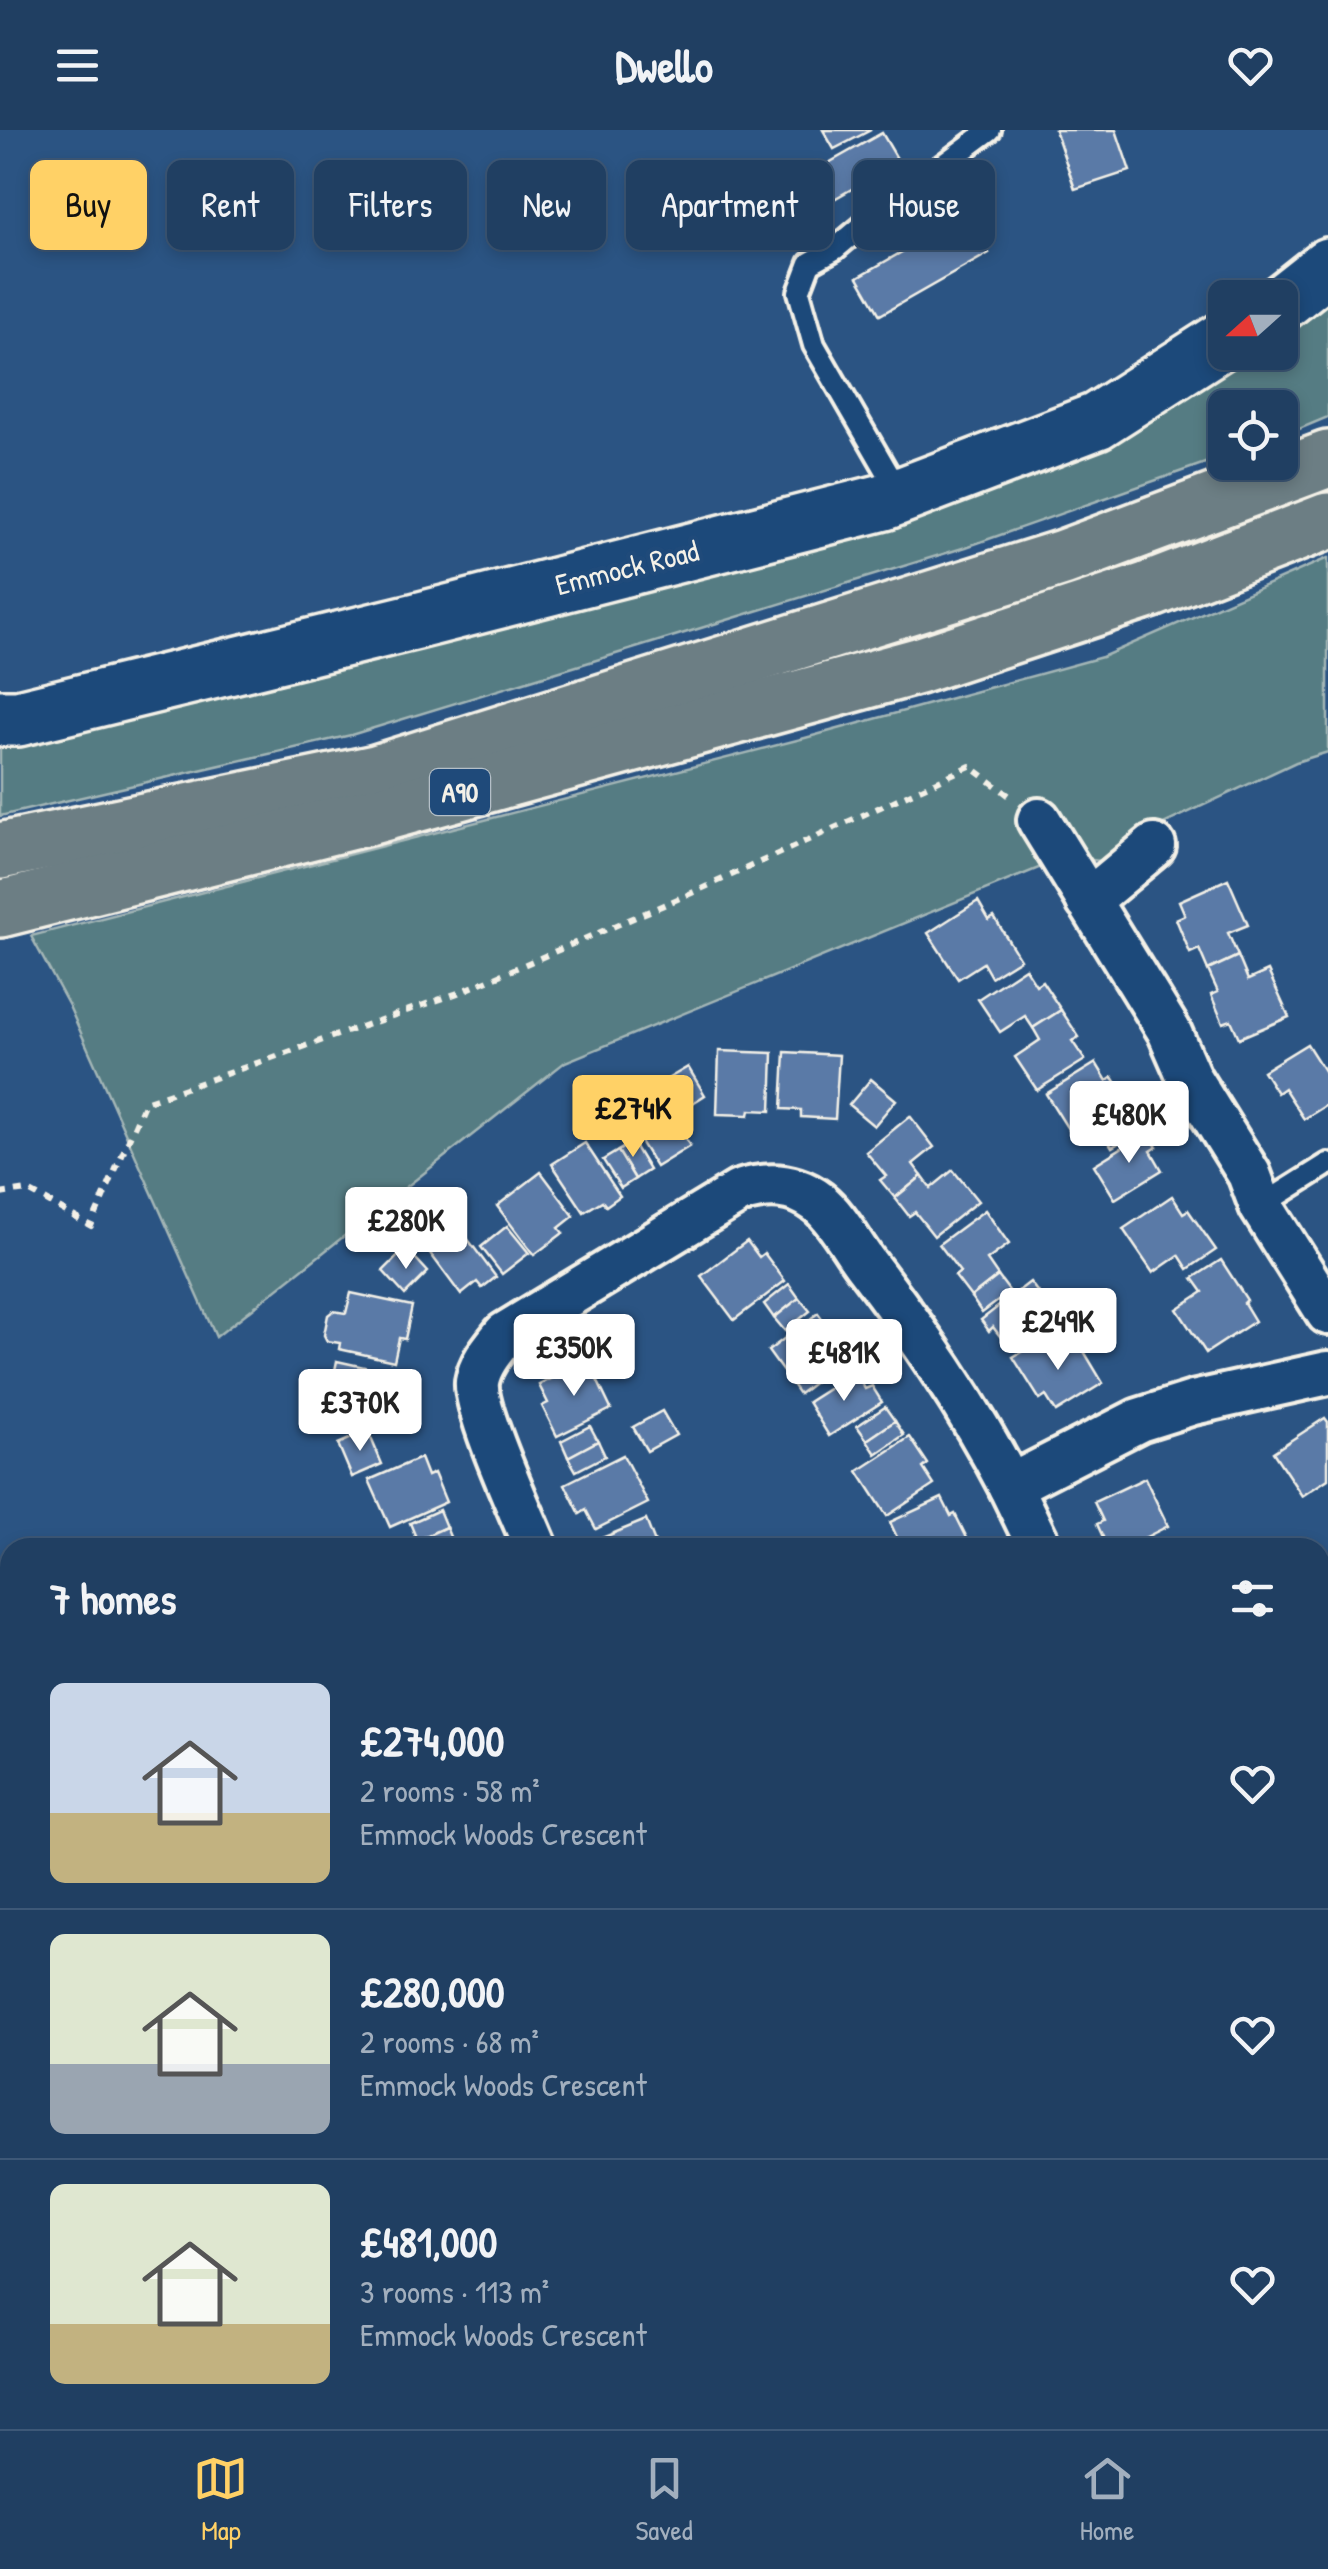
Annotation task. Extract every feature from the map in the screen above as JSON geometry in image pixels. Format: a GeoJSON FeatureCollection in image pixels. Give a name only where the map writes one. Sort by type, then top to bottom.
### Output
{"type":"FeatureCollection","features":[{"type":"Feature","properties":{"kind":"highway","name":"A90"},"geometry":{"type":"LineString","coordinates":[[0,852],[376,773],[1063,558],[1328,459]]}},
{"type":"Feature","properties":{"kind":"highway","name":"A90"},"geometry":{"type":"LineString","coordinates":[[0,909],[368,817],[918,666],[1149,590],[1328,521]]}},
{"type":"Feature","properties":{"kind":"street"},"geometry":{"type":"LineString","coordinates":[[1298,290],[1328,266]]}},
{"type":"Feature","properties":{"kind":"street","name":"Emmock Road"},"geometry":{"type":"LineString","coordinates":[[0,718],[18,718],[418,621],[902,496],[1096,421],[1208,350]]}},
{"type":"Feature","properties":{"kind":"street"},"geometry":{"type":"LineString","coordinates":[[1039,820],[1169,1030],[1190,1079],[1249,1174],[1261,1206],[1328,1313]]}},
{"type":"Feature","properties":{"kind":"street"},"geometry":{"type":"LineString","coordinates":[[1088,901],[1154,846]]}},
{"type":"Feature","properties":{"kind":"street"},"geometry":{"type":"LineString","coordinates":[[532,1538],[481,1410],[477,1382],[488,1355],[506,1334],[739,1192],[764,1184],[795,1188],[820,1203],[901,1310],[973,1415],[1035,1538]]}},
{"type":"Feature","properties":{"kind":"street"},"geometry":{"type":"LineString","coordinates":[[1010,1486],[1139,1420],[1193,1402],[1328,1373]]}},
{"type":"Feature","properties":{"kind":"lane"},"geometry":{"type":"LineString","coordinates":[[902,496],[814,345],[799,292],[810,263],[836,248],[990,130]]}},
{"type":"Feature","properties":{"kind":"lane"},"geometry":{"type":"LineString","coordinates":[[1261,1206],[1328,1164]]}},
{"type":"Feature","properties":{"kind":"path"},"geometry":{"type":"LineString","coordinates":[[0,1194],[27,1190],[91,1226],[144,1102],[458,993],[700,889],[970,766],[1039,820]]}},
{"type":"Feature","properties":{"kind":"green space"},"geometry":{"type":"Polygon","coordinates":[[[1328,271],[1328,417],[1298,430],[1298,390],[1208,390],[1208,462],[966,547],[351,735],[0,816],[0,732],[885,518],[1208,360],[1208,370],[1298,370],[1298,292],[1328,271]]]}},
{"type":"Feature","properties":{"kind":"green space"},"geometry":{"type":"Polygon","coordinates":[[[1328,558],[1328,752],[1296,762],[1144,833],[1109,862],[1084,859],[1046,865],[565,1062],[216,1337],[69,1006],[31,936],[805,738],[1102,657],[1328,558]]]}},
{"type":"Feature","properties":{"kind":"building"},"geometry":{"type":"Polygon","coordinates":[[[823,130],[871,130],[834,149],[823,130]]]}},
{"type":"Feature","properties":{"kind":"building"},"geometry":{"type":"Polygon","coordinates":[[[1055,130],[1116,130],[1130,171],[1075,189],[1055,130]]]}},
{"type":"Feature","properties":{"kind":"building"},"geometry":{"type":"Polygon","coordinates":[[[882,133],[898,160],[853,160],[853,188],[834,199],[833,161],[882,133]]]}},
{"type":"Feature","properties":{"kind":"building"},"geometry":{"type":"Polygon","coordinates":[[[905,250],[989,253],[880,315],[858,277],[905,250]]]}},
{"type":"Feature","properties":{"kind":"building"},"geometry":{"type":"Polygon","coordinates":[[[1228,879],[1248,925],[1228,933],[1238,956],[1208,970],[1199,949],[1190,953],[1176,919],[1185,915],[1179,901],[1228,879]]]}},
{"type":"Feature","properties":{"kind":"building"},"geometry":{"type":"Polygon","coordinates":[[[978,901],[989,920],[994,917],[1020,959],[991,977],[983,963],[958,979],[928,933],[978,901]]]}},
{"type":"Feature","properties":{"kind":"building"},"geometry":{"type":"Polygon","coordinates":[[[1238,956],[1248,980],[1268,971],[1289,1017],[1239,1038],[1231,1020],[1223,1023],[1211,995],[1218,992],[1208,970],[1238,956]]]}},
{"type":"Feature","properties":{"kind":"building"},"geometry":{"type":"Polygon","coordinates":[[[1025,968],[1036,985],[1042,981],[1061,1010],[1033,1028],[1025,1016],[1000,1032],[978,999],[1025,968]]]}},
{"type":"Feature","properties":{"kind":"building"},"geometry":{"type":"Polygon","coordinates":[[[1061,1010],[1079,1037],[1072,1041],[1085,1060],[1037,1090],[1015,1057],[1040,1040],[1033,1028],[1061,1010]]]}},
{"type":"Feature","properties":{"kind":"building"},"geometry":{"type":"Polygon","coordinates":[[[1307,1044],[1328,1077],[1328,1104],[1304,1119],[1284,1088],[1277,1093],[1263,1071],[1307,1044]]]}},
{"type":"Feature","properties":{"kind":"building"},"geometry":{"type":"Polygon","coordinates":[[[719,1051],[773,1053],[771,1111],[717,1114],[719,1051]]]}},
{"type":"Feature","properties":{"kind":"building"},"geometry":{"type":"Polygon","coordinates":[[[785,1052],[839,1055],[835,1119],[801,1117],[801,1110],[782,1109],[785,1052]]]}},
{"type":"Feature","properties":{"kind":"building"},"geometry":{"type":"Polygon","coordinates":[[[1096,1063],[1107,1081],[1113,1077],[1124,1094],[1068,1129],[1046,1094],[1096,1063]]]}},
{"type":"Feature","properties":{"kind":"building"},"geometry":{"type":"Polygon","coordinates":[[[688,1067],[705,1095],[677,1113],[659,1084],[688,1067]]]}},
{"type":"Feature","properties":{"kind":"building"},"geometry":{"type":"Polygon","coordinates":[[[871,1079],[896,1100],[874,1126],[849,1105],[871,1079]]]}},
{"type":"Feature","properties":{"kind":"building"},"geometry":{"type":"Polygon","coordinates":[[[660,1097],[690,1146],[656,1167],[626,1119],[660,1097]]]}},
{"type":"Feature","properties":{"kind":"building"},"geometry":{"type":"Polygon","coordinates":[[[1122,1102],[1130,1116],[1103,1133],[1095,1119],[1122,1102]]]}},
{"type":"Feature","properties":{"kind":"building"},"geometry":{"type":"Polygon","coordinates":[[[910,1116],[934,1147],[913,1164],[922,1176],[895,1198],[880,1180],[886,1176],[866,1152],[910,1116]]]}},
{"type":"Feature","properties":{"kind":"building"},"geometry":{"type":"Polygon","coordinates":[[[1130,1116],[1139,1131],[1112,1147],[1103,1133],[1130,1116]]]}},
{"type":"Feature","properties":{"kind":"building"},"geometry":{"type":"Polygon","coordinates":[[[1147,1132],[1157,1147],[1151,1151],[1162,1170],[1115,1199],[1094,1165],[1147,1132]]]}},
{"type":"Feature","properties":{"kind":"building"},"geometry":{"type":"Polygon","coordinates":[[[632,1142],[649,1170],[635,1179],[618,1151],[632,1142]]]}},
{"type":"Feature","properties":{"kind":"building"},"geometry":{"type":"Polygon","coordinates":[[[585,1143],[620,1196],[606,1206],[602,1201],[584,1212],[552,1164],[585,1143]]]}},
{"type":"Feature","properties":{"kind":"building"},"geometry":{"type":"Polygon","coordinates":[[[618,1151],[635,1179],[621,1188],[603,1160],[618,1151]]]}},
{"type":"Feature","properties":{"kind":"building"},"geometry":{"type":"Polygon","coordinates":[[[953,1170],[978,1201],[934,1236],[915,1212],[909,1216],[895,1198],[922,1176],[931,1188],[953,1170]]]}},
{"type":"Feature","properties":{"kind":"building"},"geometry":{"type":"Polygon","coordinates":[[[541,1172],[574,1216],[559,1228],[563,1233],[534,1255],[497,1206],[541,1172]]]}},
{"type":"Feature","properties":{"kind":"building"},"geometry":{"type":"Polygon","coordinates":[[[1172,1196],[1183,1213],[1188,1210],[1216,1250],[1188,1269],[1179,1255],[1153,1273],[1123,1229],[1172,1196]]]}},
{"type":"Feature","properties":{"kind":"building"},"geometry":{"type":"Polygon","coordinates":[[[985,1210],[1009,1244],[987,1260],[998,1276],[971,1297],[955,1276],[960,1272],[939,1244],[985,1210]]]}},
{"type":"Feature","properties":{"kind":"building"},"geometry":{"type":"Polygon","coordinates":[[[458,1226],[496,1277],[482,1288],[477,1282],[461,1295],[427,1249],[458,1226]]]}},
{"type":"Feature","properties":{"kind":"building"},"geometry":{"type":"Polygon","coordinates":[[[507,1226],[529,1253],[502,1274],[481,1247],[507,1226]]]}},
{"type":"Feature","properties":{"kind":"building"},"geometry":{"type":"Polygon","coordinates":[[[747,1241],[759,1257],[764,1253],[785,1281],[734,1320],[701,1276],[747,1241]]]}},
{"type":"Feature","properties":{"kind":"building"},"geometry":{"type":"Polygon","coordinates":[[[406,1248],[428,1272],[405,1295],[383,1271],[406,1248]]]}},
{"type":"Feature","properties":{"kind":"building"},"geometry":{"type":"Polygon","coordinates":[[[1221,1260],[1247,1300],[1244,1303],[1255,1321],[1206,1353],[1177,1309],[1203,1292],[1193,1278],[1221,1260]]]}},
{"type":"Feature","properties":{"kind":"building"},"geometry":{"type":"Polygon","coordinates":[[[998,1276],[1010,1292],[982,1313],[971,1297],[998,1276]]]}},
{"type":"Feature","properties":{"kind":"building"},"geometry":{"type":"Polygon","coordinates":[[[1030,1282],[1054,1314],[1009,1348],[993,1327],[989,1331],[981,1320],[1030,1282]]]}},
{"type":"Feature","properties":{"kind":"building"},"geometry":{"type":"Polygon","coordinates":[[[789,1284],[799,1298],[774,1318],[764,1304],[789,1284]]]}},
{"type":"Feature","properties":{"kind":"building"},"geometry":{"type":"Polygon","coordinates":[[[351,1293],[412,1306],[405,1339],[399,1338],[394,1361],[339,1349],[340,1343],[327,1341],[324,1335],[328,1315],[333,1311],[346,1313],[351,1293]]]}},
{"type":"Feature","properties":{"kind":"building"},"geometry":{"type":"Polygon","coordinates":[[[799,1298],[810,1311],[785,1331],[774,1318],[799,1298]]]}},
{"type":"Feature","properties":{"kind":"building"},"geometry":{"type":"Polygon","coordinates":[[[818,1313],[837,1339],[832,1342],[845,1359],[799,1394],[768,1351],[818,1313]]]}},
{"type":"Feature","properties":{"kind":"building"},"geometry":{"type":"Polygon","coordinates":[[[1076,1338],[1103,1383],[1056,1412],[1046,1396],[1040,1400],[1013,1357],[1043,1339],[1052,1353],[1076,1338]]]}},
{"type":"Feature","properties":{"kind":"building"},"geometry":{"type":"Polygon","coordinates":[[[337,1361],[391,1373],[386,1424],[326,1412],[337,1361]]]}},
{"type":"Feature","properties":{"kind":"building"},"geometry":{"type":"Polygon","coordinates":[[[588,1361],[611,1409],[557,1436],[542,1406],[548,1403],[539,1385],[588,1361]]]}},
{"type":"Feature","properties":{"kind":"building"},"geometry":{"type":"Polygon","coordinates":[[[855,1372],[865,1389],[872,1386],[882,1402],[829,1436],[808,1402],[855,1372]]]}},
{"type":"Feature","properties":{"kind":"building"},"geometry":{"type":"Polygon","coordinates":[[[885,1407],[895,1421],[867,1440],[857,1426],[885,1407]]]}},
{"type":"Feature","properties":{"kind":"building"},"geometry":{"type":"Polygon","coordinates":[[[662,1411],[676,1435],[647,1451],[633,1427],[662,1411]]]}},
{"type":"Feature","properties":{"kind":"building"},"geometry":{"type":"Polygon","coordinates":[[[1325,1418],[1328,1479],[1302,1496],[1273,1452],[1325,1418]]]}},
{"type":"Feature","properties":{"kind":"building"},"geometry":{"type":"Polygon","coordinates":[[[895,1421],[904,1435],[876,1454],[867,1440],[895,1421]]]}},
{"type":"Feature","properties":{"kind":"building"},"geometry":{"type":"Polygon","coordinates":[[[590,1426],[598,1441],[568,1457],[561,1441],[590,1426]]]}},
{"type":"Feature","properties":{"kind":"building"},"geometry":{"type":"Polygon","coordinates":[[[368,1431],[382,1464],[352,1477],[338,1444],[368,1431]]]}},
{"type":"Feature","properties":{"kind":"building"},"geometry":{"type":"Polygon","coordinates":[[[910,1437],[928,1464],[923,1468],[934,1485],[887,1516],[858,1471],[910,1437]]]}},
{"type":"Feature","properties":{"kind":"building"},"geometry":{"type":"Polygon","coordinates":[[[598,1441],[605,1456],[576,1471],[568,1457],[598,1441]]]}},
{"type":"Feature","properties":{"kind":"building"},"geometry":{"type":"Polygon","coordinates":[[[623,1455],[648,1503],[596,1529],[586,1510],[580,1514],[565,1484],[623,1455]]]}},
{"type":"Feature","properties":{"kind":"building"},"geometry":{"type":"Polygon","coordinates":[[[420,1458],[427,1476],[434,1473],[446,1502],[390,1527],[369,1480],[420,1458]]]}},
{"type":"Feature","properties":{"kind":"building"},"geometry":{"type":"Polygon","coordinates":[[[1145,1478],[1168,1526],[1144,1538],[1103,1538],[1097,1524],[1103,1521],[1094,1502],[1145,1478]]]}},
{"type":"Feature","properties":{"kind":"building"},"geometry":{"type":"Polygon","coordinates":[[[942,1498],[967,1538],[897,1538],[890,1522],[942,1498]]]}},
{"type":"Feature","properties":{"kind":"building"},"geometry":{"type":"Polygon","coordinates":[[[439,1510],[446,1527],[416,1538],[410,1523],[439,1510]]]}},
{"type":"Feature","properties":{"kind":"building"},"geometry":{"type":"Polygon","coordinates":[[[646,1520],[653,1538],[602,1538],[646,1520]]]}},
{"type":"Feature","properties":{"kind":"building"},"geometry":{"type":"Polygon","coordinates":[[[446,1527],[451,1538],[421,1538],[446,1527]]]}}]}
